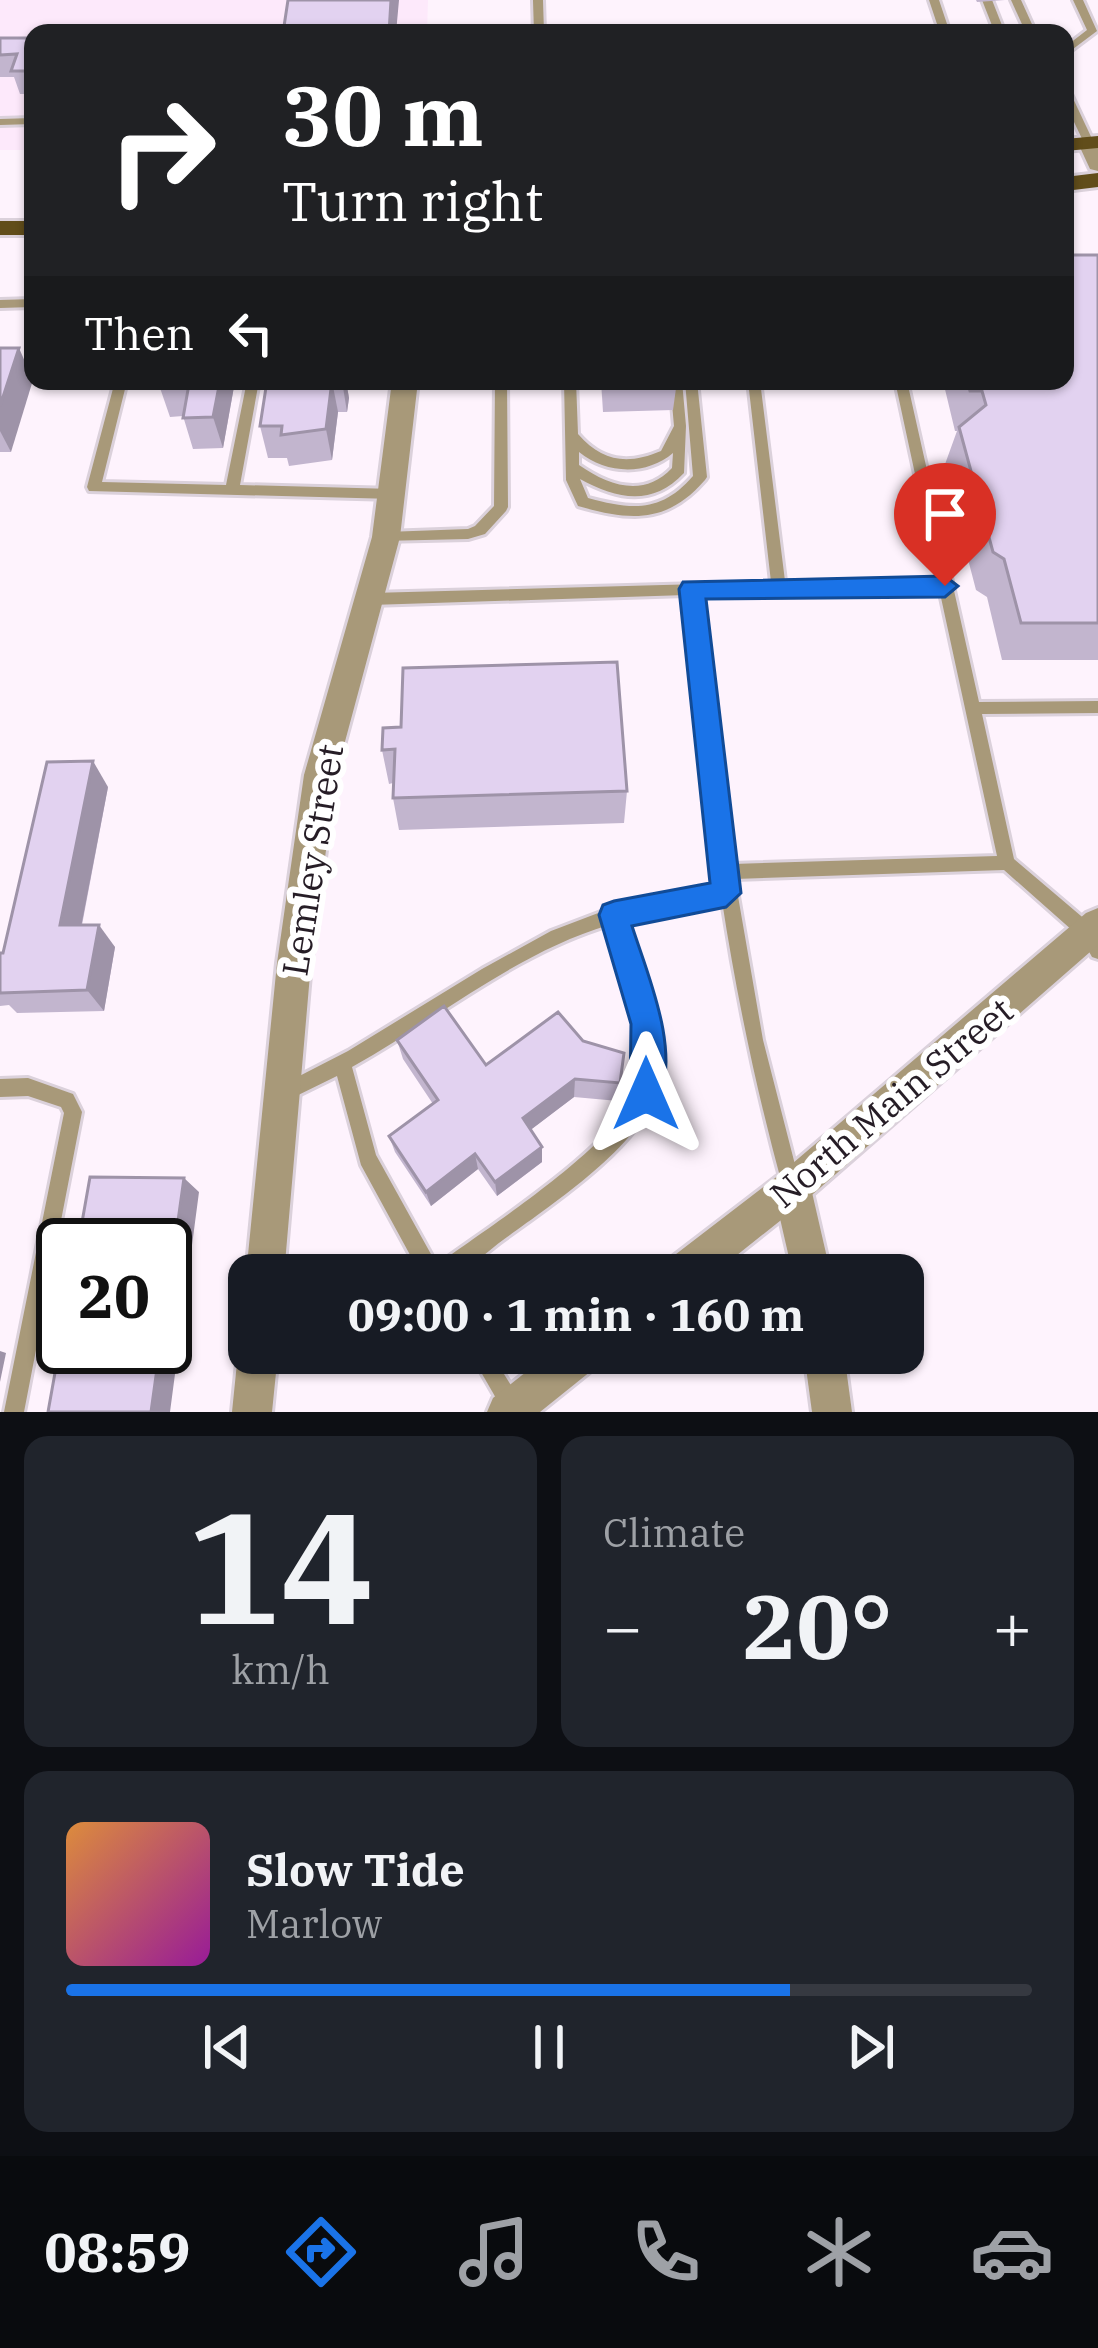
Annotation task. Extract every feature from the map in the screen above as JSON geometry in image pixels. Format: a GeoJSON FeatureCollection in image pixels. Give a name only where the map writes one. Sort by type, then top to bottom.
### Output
{"type":"FeatureCollection","features":[{"type":"Feature","properties":{"kind":"street","name":"Lemley Street"},"geometry":{"type":"LineString","coordinates":[[267,1254],[320,775],[386,537],[403,390]]}},
{"type":"Feature","properties":{"kind":"street","name":"North Main Street"},"geometry":{"type":"LineString","coordinates":[[708,1254],[1094,936]]}},
{"type":"Feature","properties":{"kind":"street"},"geometry":{"type":"LineString","coordinates":[[792,1188],[807,1254]]}},
{"type":"Feature","properties":{"kind":"street"},"geometry":{"type":"LineString","coordinates":[[252,1412],[256,1374]]}},
{"type":"Feature","properties":{"kind":"street"},"geometry":{"type":"LineString","coordinates":[[510,1410],[555,1374]]}},
{"type":"Feature","properties":{"kind":"street"},"geometry":{"type":"LineString","coordinates":[[827,1374],[832,1412]]}},
{"type":"Feature","properties":{"kind":"lane"},"geometry":{"type":"LineString","coordinates":[[1074,45],[1092,31],[1078,0]]}},
{"type":"Feature","properties":{"kind":"lane"},"geometry":{"type":"LineString","coordinates":[[1074,111],[1095,150]]}},
{"type":"Feature","properties":{"kind":"lane"},"geometry":{"type":"LineString","coordinates":[[119,390],[94,487],[394,494]]}},
{"type":"Feature","properties":{"kind":"lane"},"geometry":{"type":"LineString","coordinates":[[232,490],[251,390]]}},
{"type":"Feature","properties":{"kind":"lane"},"geometry":{"type":"LineString","coordinates":[[386,537],[468,534],[480,530],[501,507],[501,390]]}},
{"type":"Feature","properties":{"kind":"lane"},"geometry":{"type":"LineString","coordinates":[[570,390],[572,467],[583,502],[611,510],[659,510],[682,501],[700,477],[692,390]]}},
{"type":"Feature","properties":{"kind":"lane"},"geometry":{"type":"LineString","coordinates":[[572,467],[605,487],[628,492],[661,488],[679,470],[677,390]]}},
{"type":"Feature","properties":{"kind":"lane"},"geometry":{"type":"LineString","coordinates":[[755,390],[779,587]]}},
{"type":"Feature","properties":{"kind":"lane"},"geometry":{"type":"LineString","coordinates":[[903,390],[1007,863],[1094,936]]}},
{"type":"Feature","properties":{"kind":"lane"},"geometry":{"type":"LineString","coordinates":[[572,435],[598,462],[634,466],[666,454],[680,426]]}},
{"type":"Feature","properties":{"kind":"lane"},"geometry":{"type":"LineString","coordinates":[[371,599],[945,586]]}},
{"type":"Feature","properties":{"kind":"lane"},"geometry":{"type":"LineString","coordinates":[[692,589],[726,893],[764,1094],[792,1188]]}},
{"type":"Feature","properties":{"kind":"lane"},"geometry":{"type":"LineString","coordinates":[[973,708],[1098,707]]}},
{"type":"Feature","properties":{"kind":"lane"},"geometry":{"type":"LineString","coordinates":[[723,872],[1007,863]]}},
{"type":"Feature","properties":{"kind":"lane"},"geometry":{"type":"LineString","coordinates":[[281,1094],[343,1067],[517,959],[614,915],[726,893]]}},
{"type":"Feature","properties":{"kind":"lane"},"geometry":{"type":"LineString","coordinates":[[464,1254],[612,1142],[646,1094],[647,1024],[614,915]]}},
{"type":"Feature","properties":{"kind":"lane"},"geometry":{"type":"LineString","coordinates":[[343,1067],[368,1158],[424,1254]]}},
{"type":"Feature","properties":{"kind":"lane"},"geometry":{"type":"LineString","coordinates":[[0,1088],[28,1087],[67,1100],[74,1112],[14,1412]]}},
{"type":"Feature","properties":{"kind":"lane"},"geometry":{"type":"LineString","coordinates":[[491,1374],[510,1410]]}},
{"type":"Feature","properties":{"kind":"shaded area"},"geometry":{"type":"Polygon","coordinates":[[[0,0],[428,0],[427,24],[24,24],[24,150],[0,150],[0,0]]]}},
{"type":"Feature","properties":{"kind":"building"},"geometry":{"type":"Polygon","coordinates":[[[288,0],[391,0],[390,24],[284,24],[288,0]]]}},
{"type":"Feature","properties":{"kind":"building"},"geometry":{"type":"Polygon","coordinates":[[[0,38],[24,38],[24,71],[11,71],[17,54],[0,55],[0,38]]]}},
{"type":"Feature","properties":{"kind":"building"},"geometry":{"type":"Polygon","coordinates":[[[1074,255],[1098,255],[1098,623],[1021,623],[1004,559],[993,552],[959,427],[986,405],[982,391],[970,391],[1074,390],[1074,255]]]}},
{"type":"Feature","properties":{"kind":"building"},"geometry":{"type":"Polygon","coordinates":[[[0,348],[19,348],[0,406],[0,348]]]}},
{"type":"Feature","properties":{"kind":"building"},"geometry":{"type":"Polygon","coordinates":[[[188,390],[218,390],[213,417],[183,418],[188,390]]]}},
{"type":"Feature","properties":{"kind":"building"},"geometry":{"type":"Polygon","coordinates":[[[266,390],[331,390],[326,429],[281,435],[282,426],[260,426],[266,390]]]}},
{"type":"Feature","properties":{"kind":"building"},"geometry":{"type":"Polygon","coordinates":[[[617,662],[627,791],[393,798],[395,749],[382,750],[383,728],[401,727],[403,668],[617,662]]]}},
{"type":"Feature","properties":{"kind":"building"},"geometry":{"type":"Polygon","coordinates":[[[93,761],[60,925],[99,925],[87,990],[0,993],[0,953],[47,762],[93,761]]]}},
{"type":"Feature","properties":{"kind":"building"},"geometry":{"type":"Polygon","coordinates":[[[444,1006],[486,1065],[558,1012],[583,1041],[624,1053],[620,1083],[575,1079],[523,1118],[542,1147],[495,1182],[475,1154],[426,1192],[389,1136],[438,1100],[397,1040],[444,1006]]]}},
{"type":"Feature","properties":{"kind":"building"},"geometry":{"type":"Polygon","coordinates":[[[90,1177],[184,1178],[178,1218],[83,1218],[90,1177]]]}},
{"type":"Feature","properties":{"kind":"building"},"geometry":{"type":"Polygon","coordinates":[[[55,1374],[156,1374],[151,1412],[48,1412],[55,1374]]]}},
{"type":"Feature","properties":{"kind":"route"},"geometry":{"type":"LineString","coordinates":[[646,1094],[647,1024],[614,915],[726,893],[692,589],[945,586]]}}]}
